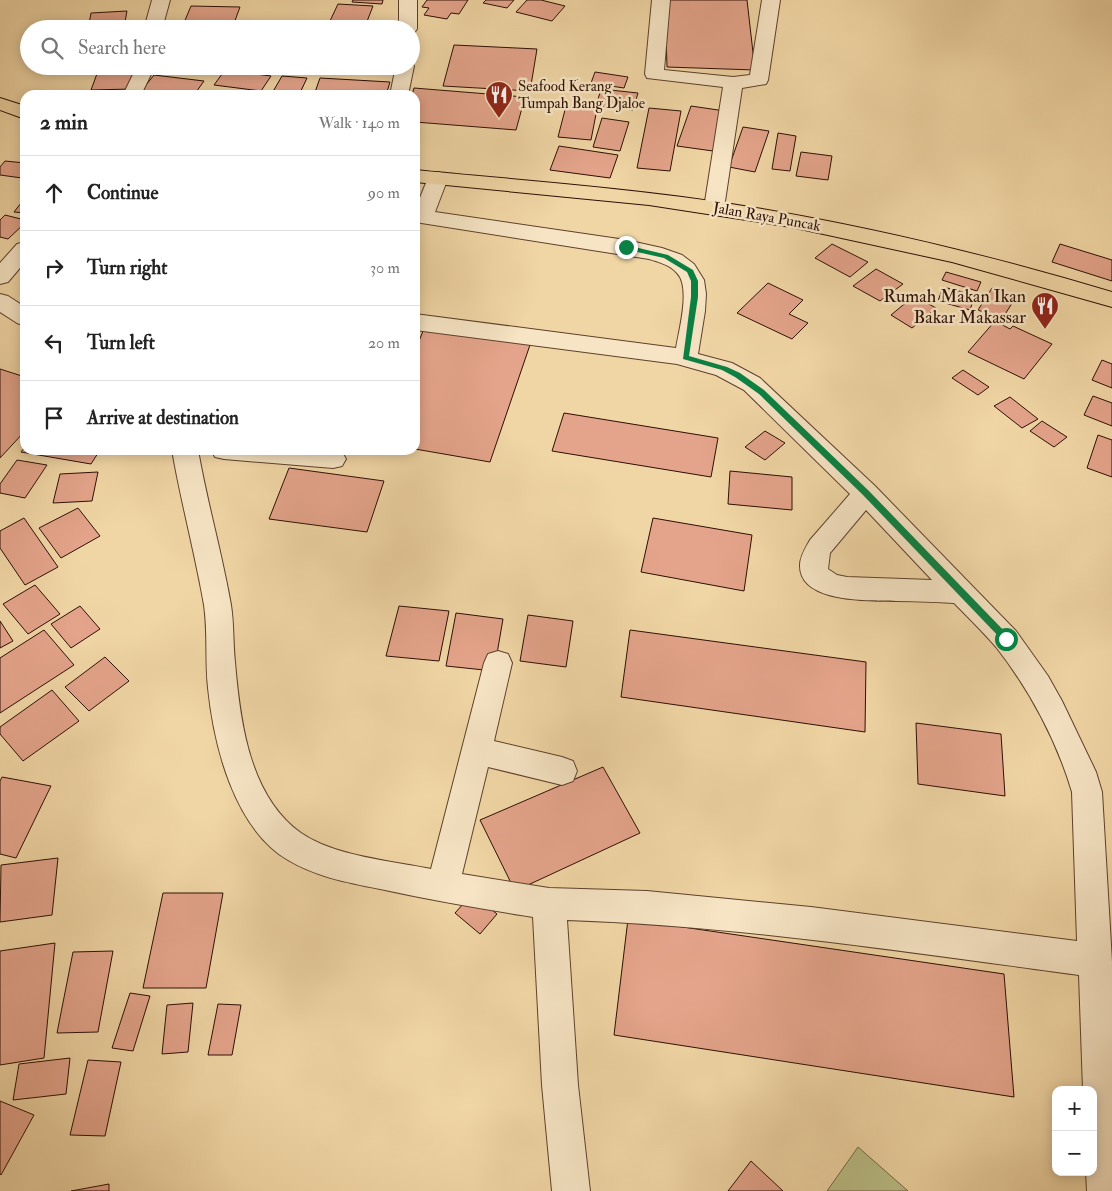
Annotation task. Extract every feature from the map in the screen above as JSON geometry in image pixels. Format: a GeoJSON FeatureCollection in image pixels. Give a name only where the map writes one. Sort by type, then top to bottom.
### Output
{"type":"FeatureCollection","features":[{"type":"Feature","properties":{"kind":"highway"},"geometry":{"type":"LineString","coordinates":[[0,104],[20,111]]}},
{"type":"Feature","properties":{"kind":"highway","name":"Jalan Raya Puncak"},"geometry":{"type":"LineString","coordinates":[[420,176],[714,208],[796,221],[967,258],[1112,300]]}},
{"type":"Feature","properties":{"kind":"street"},"geometry":{"type":"LineString","coordinates":[[155,20],[161,0]]}},
{"type":"Feature","properties":{"kind":"street"},"geometry":{"type":"LineString","coordinates":[[408,0],[408,20]]}},
{"type":"Feature","properties":{"kind":"street"},"geometry":{"type":"LineString","coordinates":[[661,0],[654,74],[733,83],[759,80],[770,0]]}},
{"type":"Feature","properties":{"kind":"street"},"geometry":{"type":"LineString","coordinates":[[134,90],[142,75]]}},
{"type":"Feature","properties":{"kind":"street"},"geometry":{"type":"LineString","coordinates":[[400,90],[402,75]]}},
{"type":"Feature","properties":{"kind":"street"},"geometry":{"type":"LineString","coordinates":[[714,208],[733,83]]}},
{"type":"Feature","properties":{"kind":"street"},"geometry":{"type":"LineString","coordinates":[[420,214],[438,178]]}},
{"type":"Feature","properties":{"kind":"street"},"geometry":{"type":"LineString","coordinates":[[420,216],[626,247],[673,259],[690,270],[694,281],[694,297],[686,357]]}},
{"type":"Feature","properties":{"kind":"street"},"geometry":{"type":"LineString","coordinates":[[0,277],[20,255]]}},
{"type":"Feature","properties":{"kind":"street"},"geometry":{"type":"LineString","coordinates":[[0,301],[20,315]]}},
{"type":"Feature","properties":{"kind":"street"},"geometry":{"type":"LineString","coordinates":[[420,323],[686,357],[724,369],[752,384],[866,493],[1006,639],[1024,663],[1052,710],[1081,772],[1086,792],[1106,1191]]}},
{"type":"Feature","properties":{"kind":"street"},"geometry":{"type":"LineString","coordinates":[[186,455],[218,604],[221,670],[233,750],[247,785],[268,823],[294,846],[326,863],[443,887],[548,904],[647,907],[811,923],[1095,960]]}},
{"type":"Feature","properties":{"kind":"street"},"geometry":{"type":"LineString","coordinates":[[285,455],[333,459]]}},
{"type":"Feature","properties":{"kind":"street"},"geometry":{"type":"LineString","coordinates":[[866,493],[819,548],[814,557],[813,569],[817,577],[832,586],[846,588],[963,592]]}},
{"type":"Feature","properties":{"kind":"street"},"geometry":{"type":"LineString","coordinates":[[443,887],[498,663]]}},
{"type":"Feature","properties":{"kind":"street"},"geometry":{"type":"LineString","coordinates":[[477,751],[562,770]]}},
{"type":"Feature","properties":{"kind":"street"},"geometry":{"type":"LineString","coordinates":[[548,904],[560,1085],[571,1191]]}},
{"type":"Feature","properties":{"kind":"green space"},"geometry":{"type":"Polygon","coordinates":[[[858,1147],[908,1191],[827,1191],[858,1147]]]}},
{"type":"Feature","properties":{"kind":"building"},"geometry":{"type":"Polygon","coordinates":[[[353,0],[383,0],[382,4],[352,2],[353,0]]]}},
{"type":"Feature","properties":{"kind":"building"},"geometry":{"type":"Polygon","coordinates":[[[427,0],[468,0],[459,14],[451,13],[447,19],[424,15],[429,8],[422,7],[427,0]]]}},
{"type":"Feature","properties":{"kind":"building"},"geometry":{"type":"Polygon","coordinates":[[[486,0],[514,0],[507,8],[483,3],[486,0]]]}},
{"type":"Feature","properties":{"kind":"building"},"geometry":{"type":"Polygon","coordinates":[[[527,0],[541,0],[565,6],[552,21],[516,12],[527,0]]]}},
{"type":"Feature","properties":{"kind":"building"},"geometry":{"type":"Polygon","coordinates":[[[665,0],[747,0],[755,70],[667,67],[665,0]]]}},
{"type":"Feature","properties":{"kind":"building"},"geometry":{"type":"Polygon","coordinates":[[[338,4],[373,6],[368,20],[330,20],[338,4]]]}},
{"type":"Feature","properties":{"kind":"building"},"geometry":{"type":"Polygon","coordinates":[[[191,6],[240,7],[235,20],[185,20],[191,6]]]}},
{"type":"Feature","properties":{"kind":"building"},"geometry":{"type":"Polygon","coordinates":[[[127,11],[125,20],[90,20],[91,13],[127,11]]]}},
{"type":"Feature","properties":{"kind":"building"},"geometry":{"type":"Polygon","coordinates":[[[454,45],[537,49],[530,91],[443,86],[454,45]]]}},
{"type":"Feature","properties":{"kind":"building"},"geometry":{"type":"Polygon","coordinates":[[[595,72],[628,77],[624,88],[591,83],[595,72]]]}},
{"type":"Feature","properties":{"kind":"building"},"geometry":{"type":"Polygon","coordinates":[[[97,75],[137,75],[132,89],[91,90],[97,75]]]}},
{"type":"Feature","properties":{"kind":"building"},"geometry":{"type":"Polygon","coordinates":[[[154,75],[204,81],[198,90],[142,90],[154,75]]]}},
{"type":"Feature","properties":{"kind":"building"},"geometry":{"type":"Polygon","coordinates":[[[221,75],[271,76],[262,90],[214,85],[221,75]]]}},
{"type":"Feature","properties":{"kind":"building"},"geometry":{"type":"Polygon","coordinates":[[[282,76],[307,78],[301,90],[274,90],[282,76]]]}},
{"type":"Feature","properties":{"kind":"building"},"geometry":{"type":"Polygon","coordinates":[[[320,78],[390,82],[388,90],[316,90],[320,78]]]}},
{"type":"Feature","properties":{"kind":"building"},"geometry":{"type":"Polygon","coordinates":[[[414,88],[525,97],[516,130],[420,122],[420,90],[413,90],[414,88]]]}},
{"type":"Feature","properties":{"kind":"building"},"geometry":{"type":"Polygon","coordinates":[[[601,89],[638,93],[633,110],[596,106],[601,89]]]}},
{"type":"Feature","properties":{"kind":"building"},"geometry":{"type":"Polygon","coordinates":[[[566,106],[597,109],[591,140],[558,137],[566,106]]]}},
{"type":"Feature","properties":{"kind":"building"},"geometry":{"type":"Polygon","coordinates":[[[691,106],[725,111],[713,151],[677,146],[691,106]]]}},
{"type":"Feature","properties":{"kind":"building"},"geometry":{"type":"Polygon","coordinates":[[[649,108],[681,111],[670,171],[637,168],[649,108]]]}},
{"type":"Feature","properties":{"kind":"building"},"geometry":{"type":"Polygon","coordinates":[[[602,118],[629,122],[620,151],[593,147],[602,118]]]}},
{"type":"Feature","properties":{"kind":"building"},"geometry":{"type":"Polygon","coordinates":[[[743,127],[769,131],[755,172],[729,167],[743,127]]]}},
{"type":"Feature","properties":{"kind":"building"},"geometry":{"type":"Polygon","coordinates":[[[778,133],[796,136],[790,171],[772,169],[778,133]]]}},
{"type":"Feature","properties":{"kind":"building"},"geometry":{"type":"Polygon","coordinates":[[[559,146],[618,155],[610,178],[550,170],[559,146]]]}},
{"type":"Feature","properties":{"kind":"building"},"geometry":{"type":"Polygon","coordinates":[[[801,152],[832,156],[828,180],[796,176],[801,152]]]}},
{"type":"Feature","properties":{"kind":"building"},"geometry":{"type":"Polygon","coordinates":[[[5,161],[20,162],[20,178],[0,175],[0,167],[5,161]]]}},
{"type":"Feature","properties":{"kind":"building"},"geometry":{"type":"Polygon","coordinates":[[[20,204],[20,213],[14,212],[20,204]]]}},
{"type":"Feature","properties":{"kind":"building"},"geometry":{"type":"Polygon","coordinates":[[[5,215],[20,219],[20,228],[8,239],[0,237],[0,220],[5,215]]]}},
{"type":"Feature","properties":{"kind":"building"},"geometry":{"type":"Polygon","coordinates":[[[832,244],[868,262],[850,277],[815,258],[832,244]]]}},
{"type":"Feature","properties":{"kind":"building"},"geometry":{"type":"Polygon","coordinates":[[[1060,244],[1112,260],[1112,281],[1052,262],[1060,244]]]}},
{"type":"Feature","properties":{"kind":"building"},"geometry":{"type":"Polygon","coordinates":[[[876,269],[903,284],[880,301],[853,286],[876,269]]]}},
{"type":"Feature","properties":{"kind":"building"},"geometry":{"type":"Polygon","coordinates":[[[946,272],[981,282],[977,291],[942,280],[946,272]]]}},
{"type":"Feature","properties":{"kind":"building"},"geometry":{"type":"Polygon","coordinates":[[[768,283],[803,300],[789,314],[808,323],[792,339],[737,313],[768,283]]]}},
{"type":"Feature","properties":{"kind":"building"},"geometry":{"type":"Polygon","coordinates":[[[943,287],[975,295],[970,310],[938,301],[943,287]]]}},
{"type":"Feature","properties":{"kind":"building"},"geometry":{"type":"Polygon","coordinates":[[[992,288],[1016,297],[1002,319],[978,310],[992,288]]]}},
{"type":"Feature","properties":{"kind":"building"},"geometry":{"type":"Polygon","coordinates":[[[914,296],[936,308],[912,328],[891,315],[914,296]]]}},
{"type":"Feature","properties":{"kind":"building"},"geometry":{"type":"Polygon","coordinates":[[[995,321],[1010,329],[1013,326],[1052,344],[1024,379],[968,352],[995,321]]]}},
{"type":"Feature","properties":{"kind":"building"},"geometry":{"type":"Polygon","coordinates":[[[425,326],[531,342],[490,462],[420,450],[420,338],[425,326]]]}},
{"type":"Feature","properties":{"kind":"building"},"geometry":{"type":"Polygon","coordinates":[[[1102,360],[1112,364],[1112,388],[1092,380],[1102,360]]]}},
{"type":"Feature","properties":{"kind":"building"},"geometry":{"type":"Polygon","coordinates":[[[0,369],[20,375],[20,436],[0,458],[0,369]]]}},
{"type":"Feature","properties":{"kind":"building"},"geometry":{"type":"Polygon","coordinates":[[[963,370],[989,387],[978,395],[952,378],[963,370]]]}},
{"type":"Feature","properties":{"kind":"building"},"geometry":{"type":"Polygon","coordinates":[[[1093,396],[1112,403],[1112,426],[1084,415],[1093,396]]]}},
{"type":"Feature","properties":{"kind":"building"},"geometry":{"type":"Polygon","coordinates":[[[1010,397],[1038,419],[1022,428],[994,406],[1010,397]]]}},
{"type":"Feature","properties":{"kind":"building"},"geometry":{"type":"Polygon","coordinates":[[[564,413],[718,438],[711,477],[552,451],[564,413]]]}},
{"type":"Feature","properties":{"kind":"building"},"geometry":{"type":"Polygon","coordinates":[[[1042,421],[1067,437],[1054,447],[1030,431],[1042,421]]]}},
{"type":"Feature","properties":{"kind":"building"},"geometry":{"type":"Polygon","coordinates":[[[765,431],[785,443],[765,460],[745,447],[765,431]]]}},
{"type":"Feature","properties":{"kind":"building"},"geometry":{"type":"Polygon","coordinates":[[[1098,435],[1112,440],[1112,477],[1087,468],[1098,435]]]}},
{"type":"Feature","properties":{"kind":"building"},"geometry":{"type":"Polygon","coordinates":[[[38,455],[97,455],[91,464],[38,455]]]}},
{"type":"Feature","properties":{"kind":"building"},"geometry":{"type":"Polygon","coordinates":[[[17,460],[47,465],[25,498],[0,493],[0,484],[17,460]]]}},
{"type":"Feature","properties":{"kind":"building"},"geometry":{"type":"Polygon","coordinates":[[[289,468],[384,481],[367,532],[269,519],[289,468]]]}},
{"type":"Feature","properties":{"kind":"building"},"geometry":{"type":"Polygon","coordinates":[[[730,471],[792,477],[792,510],[728,504],[730,471]]]}},
{"type":"Feature","properties":{"kind":"building"},"geometry":{"type":"Polygon","coordinates":[[[98,472],[92,501],[53,503],[60,474],[98,472]]]}},
{"type":"Feature","properties":{"kind":"building"},"geometry":{"type":"Polygon","coordinates":[[[78,508],[100,536],[61,558],[39,528],[78,508]]]}},
{"type":"Feature","properties":{"kind":"building"},"geometry":{"type":"Polygon","coordinates":[[[24,518],[58,567],[25,585],[0,548],[0,531],[24,518]]]}},
{"type":"Feature","properties":{"kind":"building"},"geometry":{"type":"Polygon","coordinates":[[[653,518],[752,535],[744,591],[641,572],[653,518]]]}},
{"type":"Feature","properties":{"kind":"building"},"geometry":{"type":"Polygon","coordinates":[[[35,585],[60,614],[28,634],[3,604],[35,585]]]}},
{"type":"Feature","properties":{"kind":"building"},"geometry":{"type":"Polygon","coordinates":[[[80,606],[100,629],[71,648],[51,624],[80,606]]]}},
{"type":"Feature","properties":{"kind":"building"},"geometry":{"type":"Polygon","coordinates":[[[399,606],[449,611],[439,661],[386,656],[399,606]]]}},
{"type":"Feature","properties":{"kind":"building"},"geometry":{"type":"Polygon","coordinates":[[[456,613],[503,619],[494,671],[446,666],[456,613]]]}},
{"type":"Feature","properties":{"kind":"building"},"geometry":{"type":"Polygon","coordinates":[[[528,615],[573,621],[566,667],[520,661],[528,615]]]}},
{"type":"Feature","properties":{"kind":"building"},"geometry":{"type":"Polygon","coordinates":[[[0,621],[13,641],[0,648],[0,621]]]}},
{"type":"Feature","properties":{"kind":"building"},"geometry":{"type":"Polygon","coordinates":[[[44,630],[74,665],[0,713],[0,658],[44,630]]]}},
{"type":"Feature","properties":{"kind":"building"},"geometry":{"type":"Polygon","coordinates":[[[630,630],[866,662],[865,732],[621,697],[630,630]]]}},
{"type":"Feature","properties":{"kind":"building"},"geometry":{"type":"Polygon","coordinates":[[[105,657],[129,681],[89,711],[65,687],[105,657]]]}},
{"type":"Feature","properties":{"kind":"building"},"geometry":{"type":"Polygon","coordinates":[[[52,690],[79,721],[23,761],[0,734],[0,727],[52,690]]]}},
{"type":"Feature","properties":{"kind":"building"},"geometry":{"type":"Polygon","coordinates":[[[916,723],[1001,734],[1005,796],[918,784],[916,723]]]}},
{"type":"Feature","properties":{"kind":"building"},"geometry":{"type":"Polygon","coordinates":[[[603,767],[640,833],[515,891],[480,820],[603,767]]]}},
{"type":"Feature","properties":{"kind":"building"},"geometry":{"type":"Polygon","coordinates":[[[2,777],[51,786],[16,858],[0,854],[0,781],[2,777]]]}},
{"type":"Feature","properties":{"kind":"building"},"geometry":{"type":"Polygon","coordinates":[[[58,858],[52,915],[0,922],[1,865],[58,858]]]}},
{"type":"Feature","properties":{"kind":"building"},"geometry":{"type":"Polygon","coordinates":[[[163,893],[223,893],[206,988],[143,988],[163,893]]]}},
{"type":"Feature","properties":{"kind":"building"},"geometry":{"type":"Polygon","coordinates":[[[472,894],[497,914],[480,934],[455,913],[472,894]]]}},
{"type":"Feature","properties":{"kind":"building"},"geometry":{"type":"Polygon","coordinates":[[[628,919],[1004,974],[1014,1097],[614,1035],[628,919]]]}},
{"type":"Feature","properties":{"kind":"building"},"geometry":{"type":"Polygon","coordinates":[[[55,943],[44,1058],[0,1065],[0,951],[55,943]]]}},
{"type":"Feature","properties":{"kind":"building"},"geometry":{"type":"Polygon","coordinates":[[[113,951],[98,1032],[57,1033],[73,952],[113,951]]]}},
{"type":"Feature","properties":{"kind":"building"},"geometry":{"type":"Polygon","coordinates":[[[130,993],[150,996],[133,1051],[112,1048],[130,993]]]}},
{"type":"Feature","properties":{"kind":"building"},"geometry":{"type":"Polygon","coordinates":[[[193,1003],[188,1052],[162,1054],[167,1005],[193,1003]]]}},
{"type":"Feature","properties":{"kind":"building"},"geometry":{"type":"Polygon","coordinates":[[[218,1004],[241,1005],[232,1055],[208,1055],[218,1004]]]}},
{"type":"Feature","properties":{"kind":"building"},"geometry":{"type":"Polygon","coordinates":[[[70,1058],[66,1094],[13,1100],[19,1064],[70,1058]]]}},
{"type":"Feature","properties":{"kind":"building"},"geometry":{"type":"Polygon","coordinates":[[[88,1060],[121,1062],[105,1136],[70,1135],[88,1060]]]}},
{"type":"Feature","properties":{"kind":"building"},"geometry":{"type":"Polygon","coordinates":[[[0,1101],[34,1115],[1,1175],[0,1174],[0,1101]]]}},
{"type":"Feature","properties":{"kind":"building"},"geometry":{"type":"Polygon","coordinates":[[[751,1161],[783,1191],[728,1191],[751,1161]]]}},
{"type":"Feature","properties":{"kind":"building"},"geometry":{"type":"Polygon","coordinates":[[[109,1184],[109,1191],[71,1191],[109,1184]]]}},
{"type":"Feature","properties":{"kind":"place","name":"Seafood Kerang Tumpah Bang Djaloe"},"geometry":{"type":"Point","coordinates":[499,119]}},
{"type":"Feature","properties":{"kind":"place","name":"Rumah Makan Ikan Bakar Makassar"},"geometry":{"type":"Point","coordinates":[1045,330]}},
{"type":"Feature","properties":{"kind":"route"},"geometry":{"type":"LineString","coordinates":[[626,247],[666,256],[690,270],[694,281],[694,297],[686,357],[724,369],[752,384],[866,493],[1006,639]]}}]}
